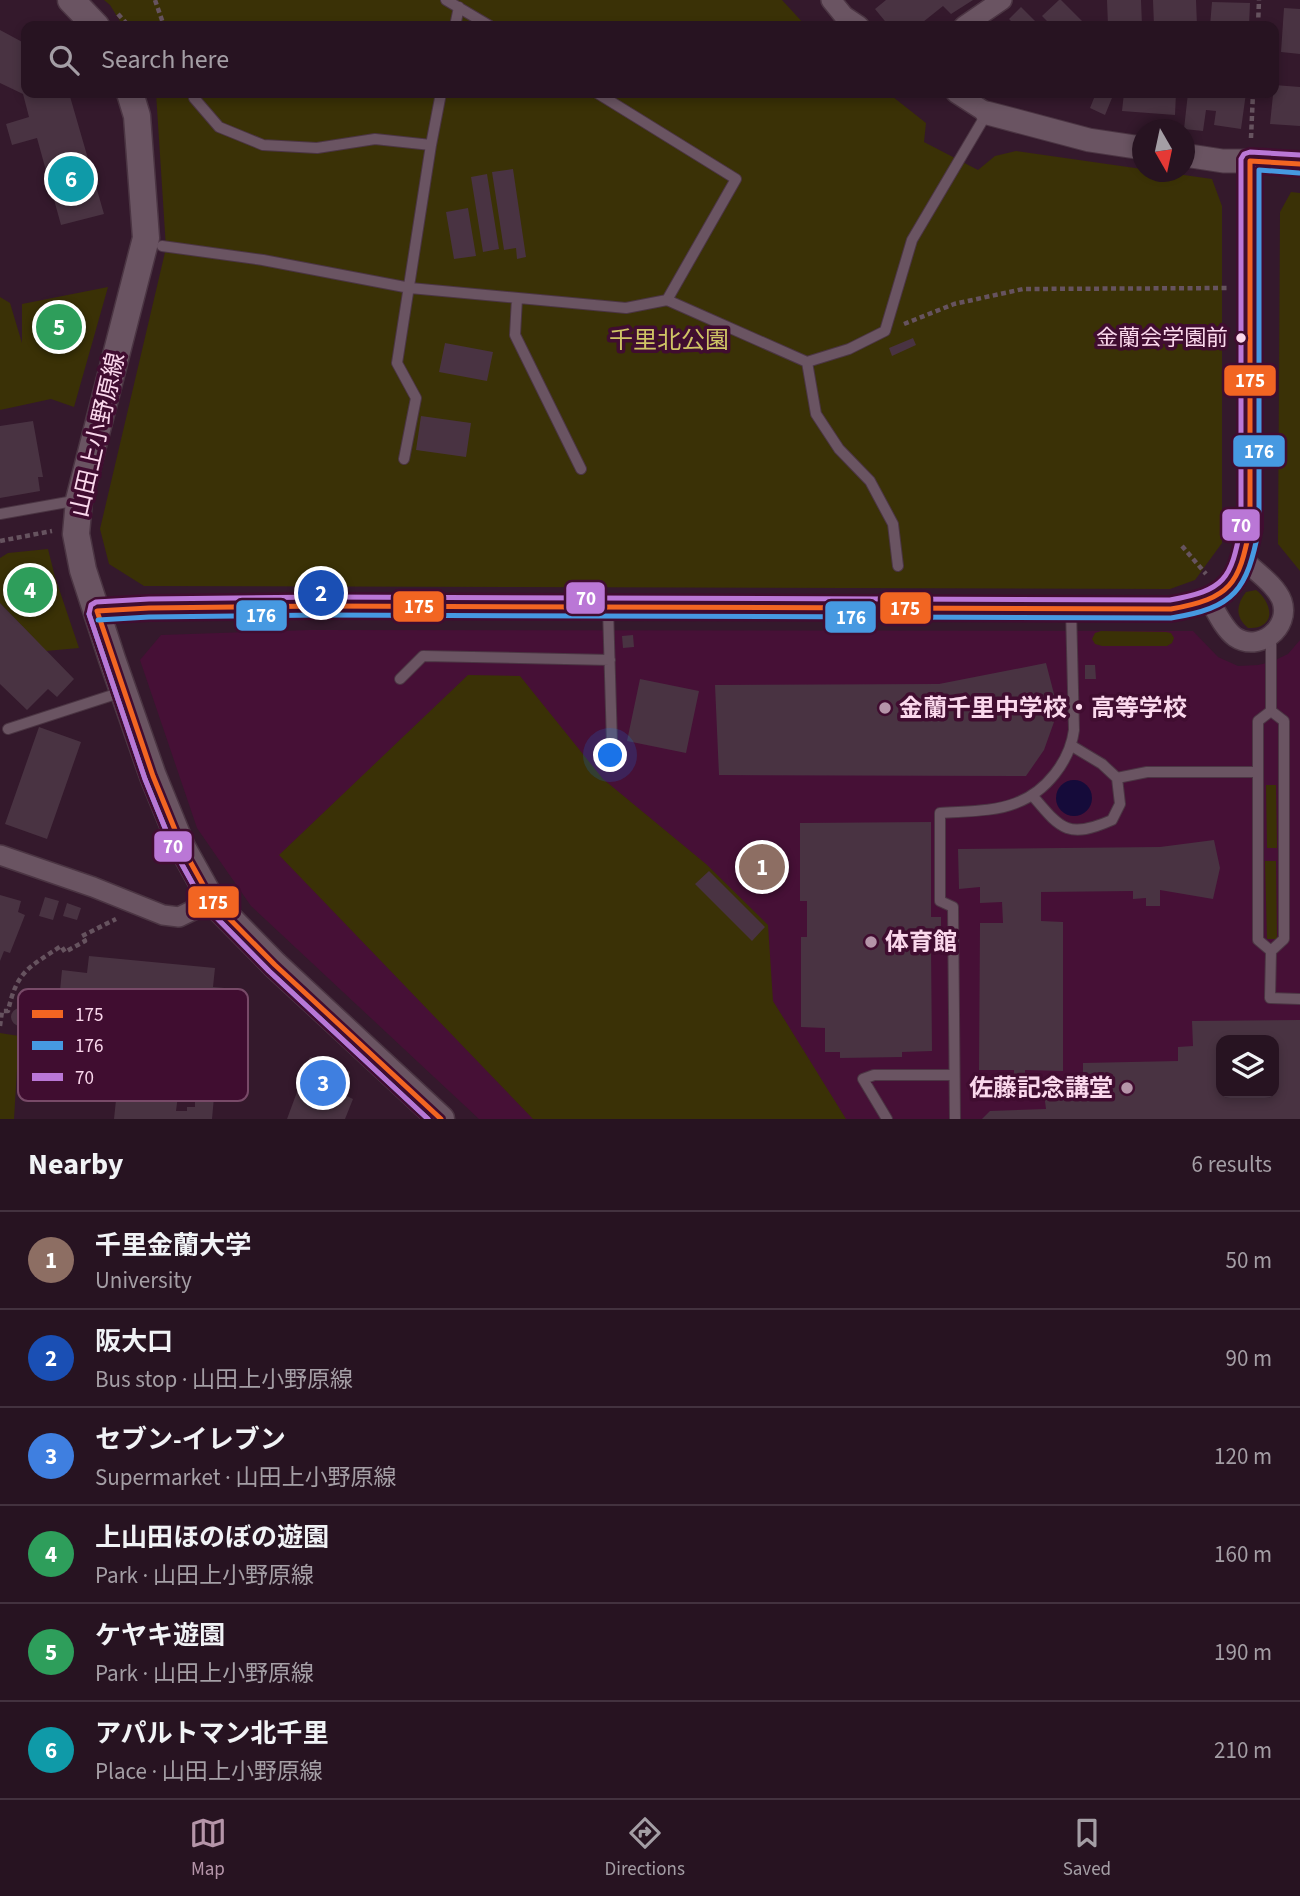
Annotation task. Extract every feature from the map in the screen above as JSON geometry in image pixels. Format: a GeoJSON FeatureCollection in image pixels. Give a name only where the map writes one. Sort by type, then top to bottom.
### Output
{"type":"FeatureCollection","features":[{"type":"Feature","properties":{"kind":"main road"},"geometry":{"type":"LineString","coordinates":[[71,0],[91,21]]}},
{"type":"Feature","properties":{"kind":"main road","name":"山田上小野原線"},"geometry":{"type":"LineString","coordinates":[[132,98],[137,116],[146,238],[79,500],[76,534],[83,570],[153,776],[182,847],[212,901],[275,965],[441,1119]]}},
{"type":"Feature","properties":{"kind":"street"},"geometry":{"type":"LineString","coordinates":[[831,0],[852,21]]}},
{"type":"Feature","properties":{"kind":"street"},"geometry":{"type":"LineString","coordinates":[[971,21],[1002,0]]}},
{"type":"Feature","properties":{"kind":"street"},"geometry":{"type":"LineString","coordinates":[[964,98],[988,113],[1089,139],[1132,146]]}},
{"type":"Feature","properties":{"kind":"street"},"geometry":{"type":"LineString","coordinates":[[1195,157],[1223,161],[1300,164]]}},
{"type":"Feature","properties":{"kind":"street"},"geometry":{"type":"LineString","coordinates":[[97,611],[321,606],[1171,609],[1210,601],[1230,586],[1239,574],[1250,527],[1250,161]]}},
{"type":"Feature","properties":{"kind":"street"},"geometry":{"type":"LineString","coordinates":[[1210,601],[1233,636],[1252,643],[1271,637],[1288,611],[1278,594],[1244,561]]}},
{"type":"Feature","properties":{"kind":"street"},"geometry":{"type":"LineString","coordinates":[[0,855],[163,915],[179,917],[212,901]]}},
{"type":"Feature","properties":{"kind":"lane"},"geometry":{"type":"LineString","coordinates":[[446,0],[482,21]]}},
{"type":"Feature","properties":{"kind":"lane"},"geometry":{"type":"LineString","coordinates":[[456,21],[458,7]]}},
{"type":"Feature","properties":{"kind":"lane"},"geometry":{"type":"LineString","coordinates":[[194,98],[219,127],[263,145],[317,148],[375,139],[431,145]]}},
{"type":"Feature","properties":{"kind":"lane"},"geometry":{"type":"LineString","coordinates":[[404,459],[416,398],[397,363],[440,98]]}},
{"type":"Feature","properties":{"kind":"lane"},"geometry":{"type":"LineString","coordinates":[[605,98],[736,179],[667,300]]}},
{"type":"Feature","properties":{"kind":"lane"},"geometry":{"type":"LineString","coordinates":[[162,246],[263,260],[410,288],[626,308],[667,300],[807,362],[849,349],[884,331],[912,240],[988,113]]}},
{"type":"Feature","properties":{"kind":"lane"},"geometry":{"type":"LineString","coordinates":[[517,298],[515,335],[581,469]]}},
{"type":"Feature","properties":{"kind":"lane"},"geometry":{"type":"LineString","coordinates":[[807,362],[816,414],[839,449],[870,481],[892,524],[898,566]]}},
{"type":"Feature","properties":{"kind":"lane"},"geometry":{"type":"LineString","coordinates":[[0,514],[79,500]]}},
{"type":"Feature","properties":{"kind":"lane"},"geometry":{"type":"LineString","coordinates":[[608,607],[612,744]]}},
{"type":"Feature","properties":{"kind":"lane"},"geometry":{"type":"LineString","coordinates":[[955,1119],[953,907],[940,901],[940,813],[1015,804],[1032,795],[1060,768],[1072,746],[1074,730],[1072,608]]}},
{"type":"Feature","properties":{"kind":"lane"},"geometry":{"type":"LineString","coordinates":[[1271,637],[1271,711],[1258,722],[1257,772],[1258,940],[1271,951]]}},
{"type":"Feature","properties":{"kind":"lane"},"geometry":{"type":"LineString","coordinates":[[400,678],[424,656],[610,660]]}},
{"type":"Feature","properties":{"kind":"lane"},"geometry":{"type":"LineString","coordinates":[[8,729],[123,691]]}},
{"type":"Feature","properties":{"kind":"lane"},"geometry":{"type":"LineString","coordinates":[[1271,711],[1284,721],[1284,939],[1271,951],[1270,998],[1300,999]]}},
{"type":"Feature","properties":{"kind":"lane"},"geometry":{"type":"LineString","coordinates":[[1032,795],[1058,825],[1064,828],[1084,829],[1112,820],[1118,812],[1120,794],[1117,778],[1102,764],[1072,746]]}},
{"type":"Feature","properties":{"kind":"lane"},"geometry":{"type":"LineString","coordinates":[[1117,778],[1147,772],[1257,772]]}},
{"type":"Feature","properties":{"kind":"lane"},"geometry":{"type":"LineString","coordinates":[[887,1119],[863,1079],[874,1075],[953,1075]]}},
{"type":"Feature","properties":{"kind":"path"},"geometry":{"type":"LineString","coordinates":[[155,0],[162,21]]}},
{"type":"Feature","properties":{"kind":"path"},"geometry":{"type":"LineString","coordinates":[[1258,21],[1259,0]]}},
{"type":"Feature","properties":{"kind":"path"},"geometry":{"type":"LineString","coordinates":[[1251,138],[1254,98]]}},
{"type":"Feature","properties":{"kind":"path"},"geometry":{"type":"LineString","coordinates":[[884,331],[954,304],[1023,289],[1230,288]]}},
{"type":"Feature","properties":{"kind":"path"},"geometry":{"type":"LineString","coordinates":[[0,541],[52,531]]}},
{"type":"Feature","properties":{"kind":"path"},"geometry":{"type":"LineString","coordinates":[[1182,546],[1206,575]]}},
{"type":"Feature","properties":{"kind":"path"},"geometry":{"type":"LineString","coordinates":[[0,1026],[2,1011],[8,1012],[14,986],[30,966],[61,946],[65,952],[85,941],[82,936],[124,915]]}},
{"type":"Feature","properties":{"kind":"shaded area"},"geometry":{"type":"Polygon","coordinates":[[[310,630],[1193,631],[1218,657],[1238,666],[1271,662],[1288,654],[1300,640],[1300,1119],[479,1119],[251,906],[197,828],[140,660],[161,635],[310,630]]]}},
{"type":"Feature","properties":{"kind":"shaded area"},"geometry":{"type":"Polygon","coordinates":[[[1074,780],[1086,786],[1092,798],[1086,810],[1074,816],[1062,810],[1056,798],[1062,786],[1074,780]]]}},
{"type":"Feature","properties":{"kind":"green space"},"geometry":{"type":"Polygon","coordinates":[[[104,0],[782,0],[801,21],[120,21],[104,0]]]}},
{"type":"Feature","properties":{"kind":"green space","name":"千里北公園"},"geometry":{"type":"Polygon","coordinates":[[[156,98],[894,98],[926,123],[924,142],[978,170],[995,156],[1016,151],[1132,168],[1132,182],[1195,182],[1195,177],[1212,179],[1222,206],[1222,543],[1195,580],[1170,589],[144,586],[109,564],[100,529],[166,248],[156,98]]]}},
{"type":"Feature","properties":{"kind":"green space"},"geometry":{"type":"Polygon","coordinates":[[[1291,192],[1300,193],[1300,571],[1278,544],[1280,212],[1291,192]]]}},
{"type":"Feature","properties":{"kind":"green space"},"geometry":{"type":"Polygon","coordinates":[[[108,287],[74,407],[51,399],[0,410],[0,297],[10,303],[22,343],[22,304],[108,287]]]}},
{"type":"Feature","properties":{"kind":"green space"},"geometry":{"type":"Polygon","coordinates":[[[48,549],[79,648],[46,651],[0,603],[0,558],[8,553],[48,549]]]}},
{"type":"Feature","properties":{"kind":"green space"},"geometry":{"type":"Polygon","coordinates":[[[1256,590],[1267,603],[1269,618],[1261,626],[1248,628],[1241,620],[1239,606],[1246,592],[1256,590]]]}},
{"type":"Feature","properties":{"kind":"green space"},"geometry":{"type":"Polygon","coordinates":[[[1166,632],[1171,633],[1174,638],[1167,646],[1102,646],[1095,644],[1092,639],[1095,633],[1166,632]]]}},
{"type":"Feature","properties":{"kind":"green space"},"geometry":{"type":"Polygon","coordinates":[[[468,675],[520,676],[603,779],[706,864],[768,925],[773,1001],[846,1119],[533,1119],[279,855],[468,675]]]}},
{"type":"Feature","properties":{"kind":"green space"},"geometry":{"type":"Polygon","coordinates":[[[1266,785],[1276,785],[1277,848],[1267,848],[1266,785]]]}},
{"type":"Feature","properties":{"kind":"green space"},"geometry":{"type":"Polygon","coordinates":[[[1265,861],[1276,861],[1277,939],[1267,939],[1265,861]]]}},
{"type":"Feature","properties":{"kind":"green space"},"geometry":{"type":"Polygon","coordinates":[[[0,1033],[18,1036],[18,1053],[14,1119],[0,1119],[0,1033]]]}},
{"type":"Feature","properties":{"kind":"building"},"geometry":{"type":"Polygon","coordinates":[[[886,0],[973,0],[951,14],[943,6],[924,21],[885,21],[875,9],[886,0]]]}},
{"type":"Feature","properties":{"kind":"building"},"geometry":{"type":"Polygon","coordinates":[[[1061,0],[1082,21],[1047,21],[1042,16],[1061,0]]]}},
{"type":"Feature","properties":{"kind":"building"},"geometry":{"type":"Polygon","coordinates":[[[1107,0],[1141,0],[1142,21],[1108,21],[1107,0]]]}},
{"type":"Feature","properties":{"kind":"building"},"geometry":{"type":"Polygon","coordinates":[[[1153,0],[1196,0],[1197,21],[1154,21],[1153,0]]]}},
{"type":"Feature","properties":{"kind":"building"},"geometry":{"type":"Polygon","coordinates":[[[1212,2],[1250,3],[1249,21],[1210,21],[1212,2]]]}},
{"type":"Feature","properties":{"kind":"building"},"geometry":{"type":"Polygon","coordinates":[[[1021,7],[1035,21],[1011,21],[1009,19],[1021,7]]]}},
{"type":"Feature","properties":{"kind":"building"},"geometry":{"type":"Polygon","coordinates":[[[1284,8],[1300,9],[1300,54],[1281,52],[1284,8]]]}},
{"type":"Feature","properties":{"kind":"building"},"geometry":{"type":"Polygon","coordinates":[[[0,30],[21,41],[21,93],[0,83],[0,30]]]}},
{"type":"Feature","properties":{"kind":"building"},"geometry":{"type":"Polygon","coordinates":[[[1279,85],[1300,87],[1300,126],[1270,124],[1273,98],[1279,98],[1279,85]]]}},
{"type":"Feature","properties":{"kind":"building"},"geometry":{"type":"Polygon","coordinates":[[[24,98],[70,98],[104,214],[61,225],[37,138],[12,145],[6,124],[29,117],[24,98]]]}},
{"type":"Feature","properties":{"kind":"building"},"geometry":{"type":"Polygon","coordinates":[[[1094,98],[1112,98],[1105,115],[1090,108],[1094,98]]]}},
{"type":"Feature","properties":{"kind":"building"},"geometry":{"type":"Polygon","coordinates":[[[1123,98],[1176,98],[1175,115],[1122,111],[1123,98]]]}},
{"type":"Feature","properties":{"kind":"building"},"geometry":{"type":"Polygon","coordinates":[[[1187,98],[1245,98],[1241,129],[1214,125],[1216,111],[1206,110],[1203,131],[1195,130],[1195,119],[1185,119],[1187,98]]]}},
{"type":"Feature","properties":{"kind":"building"},"geometry":{"type":"Polygon","coordinates":[[[513,169],[526,257],[517,259],[516,248],[504,250],[492,172],[513,169]]]}},
{"type":"Feature","properties":{"kind":"building"},"geometry":{"type":"Polygon","coordinates":[[[487,174],[499,249],[483,252],[471,177],[487,174]]]}},
{"type":"Feature","properties":{"kind":"building"},"geometry":{"type":"Polygon","coordinates":[[[468,208],[476,256],[454,259],[446,212],[468,208]]]}},
{"type":"Feature","properties":{"kind":"building"},"geometry":{"type":"Polygon","coordinates":[[[913,338],[916,345],[892,356],[889,348],[913,338]]]}},
{"type":"Feature","properties":{"kind":"building"},"geometry":{"type":"Polygon","coordinates":[[[445,343],[493,352],[487,381],[439,372],[445,343]]]}},
{"type":"Feature","properties":{"kind":"building"},"geometry":{"type":"Polygon","coordinates":[[[421,416],[471,423],[466,457],[416,450],[421,416]]]}},
{"type":"Feature","properties":{"kind":"building"},"geometry":{"type":"Polygon","coordinates":[[[33,421],[43,477],[38,477],[40,491],[0,498],[0,426],[33,421]]]}},
{"type":"Feature","properties":{"kind":"building"},"geometry":{"type":"Polygon","coordinates":[[[0,603],[74,679],[57,697],[48,689],[27,710],[0,684],[0,603]]]}},
{"type":"Feature","properties":{"kind":"building"},"geometry":{"type":"Polygon","coordinates":[[[633,635],[634,647],[623,648],[622,636],[633,635]]]}},
{"type":"Feature","properties":{"kind":"building","name":"金蘭千里中学校・高等学校"},"geometry":{"type":"Polygon","coordinates":[[[1046,663],[1054,694],[1054,722],[1044,750],[1026,776],[719,775],[715,685],[939,684],[1046,663]]]}},
{"type":"Feature","properties":{"kind":"building"},"geometry":{"type":"Polygon","coordinates":[[[1085,665],[1095,665],[1096,679],[1085,679],[1085,665]]]}},
{"type":"Feature","properties":{"kind":"building"},"geometry":{"type":"Polygon","coordinates":[[[640,679],[699,691],[686,753],[627,741],[640,679]]]}},
{"type":"Feature","properties":{"kind":"building"},"geometry":{"type":"Polygon","coordinates":[[[39,727],[81,742],[47,839],[5,824],[39,727]]]}},
{"type":"Feature","properties":{"kind":"building","name":"体育館"},"geometry":{"type":"Polygon","coordinates":[[[931,822],[931,917],[941,917],[941,948],[931,948],[932,1051],[902,1052],[902,1057],[840,1058],[840,1052],[825,1052],[825,1028],[801,1027],[801,937],[807,937],[807,901],[800,901],[800,823],[931,822]]]}},
{"type":"Feature","properties":{"kind":"building"},"geometry":{"type":"Polygon","coordinates":[[[1214,840],[1220,868],[1213,899],[1160,890],[1160,906],[1146,906],[1146,898],[1133,899],[1133,891],[1041,892],[1041,921],[1063,922],[1063,1071],[1025,1070],[1025,1083],[1038,1083],[1038,1098],[1002,1098],[1001,1084],[1014,1084],[1014,1070],[979,1070],[980,923],[1003,923],[1002,902],[980,903],[980,887],[959,889],[958,849],[1160,847],[1214,840]]]}},
{"type":"Feature","properties":{"kind":"building"},"geometry":{"type":"Polygon","coordinates":[[[709,871],[765,927],[752,941],[695,884],[709,871]]]}},
{"type":"Feature","properties":{"kind":"building"},"geometry":{"type":"Polygon","coordinates":[[[0,895],[21,901],[18,912],[25,915],[10,953],[4,951],[0,961],[0,895]]]}},
{"type":"Feature","properties":{"kind":"building"},"geometry":{"type":"Polygon","coordinates":[[[45,897],[59,901],[53,920],[39,916],[45,897]]]}},
{"type":"Feature","properties":{"kind":"building"},"geometry":{"type":"Polygon","coordinates":[[[67,903],[81,908],[77,920],[63,916],[67,903]]]}},
{"type":"Feature","properties":{"kind":"building"},"geometry":{"type":"Polygon","coordinates":[[[89,956],[215,968],[213,987],[236,989],[60,989],[62,970],[87,973],[89,956]]]}},
{"type":"Feature","properties":{"kind":"building"},"geometry":{"type":"Polygon","coordinates":[[[18,1009],[18,1025],[11,1017],[18,1009]]]}},
{"type":"Feature","properties":{"kind":"building"},"geometry":{"type":"Polygon","coordinates":[[[1300,1020],[1300,1119],[982,1119],[990,1111],[1046,1109],[1044,1094],[1076,1091],[1075,1085],[1083,1084],[1083,1063],[1178,1061],[1178,1047],[1193,1046],[1192,1021],[1300,1020]]]}},
{"type":"Feature","properties":{"kind":"building"},"geometry":{"type":"Polygon","coordinates":[[[310,1057],[350,1072],[342,1094],[353,1099],[345,1119],[287,1119],[310,1057]]]}},
{"type":"Feature","properties":{"kind":"building"},"geometry":{"type":"Polygon","coordinates":[[[116,1101],[177,1101],[176,1111],[187,1111],[187,1107],[195,1107],[195,1101],[214,1101],[212,1119],[114,1119],[116,1101]]]}},
{"type":"Feature","properties":{"kind":"transit line","name":"70"},"geometry":{"type":"LineString","coordinates":[[428,1119],[269,971],[205,906],[174,850],[145,779],[89,614],[91,605],[96,602],[149,599],[321,597],[1170,600],[1203,592],[1222,580],[1229,571],[1241,526],[1241,159],[1244,154],[1250,152],[1300,155]]}},
{"type":"Feature","properties":{"kind":"transit line","name":"175"},"geometry":{"type":"LineString","coordinates":[[97,611],[321,606],[1171,609],[1207,600],[1229,586],[1236,576],[1250,527],[1250,161],[1300,164]]}},
{"type":"Feature","properties":{"kind":"transit line","name":"176"},"geometry":{"type":"LineString","coordinates":[[98,620],[321,615],[1171,618],[1210,608],[1234,593],[1243,581],[1259,528],[1259,170],[1299,173]]}},
{"type":"Feature","properties":{"kind":"transit line","name":"175"},"geometry":{"type":"LineString","coordinates":[[97,611],[153,776],[182,847],[212,901],[275,965],[441,1119]]}},
{"type":"Feature","properties":{"kind":"transit line","name":"176"},"geometry":{"type":"LineString","coordinates":[[89,614],[145,779],[174,850],[205,906],[269,971],[428,1119]]}},
{"type":"Feature","properties":{"kind":"place","name":"アパルトマン北千里"},"geometry":{"type":"Point","coordinates":[71,179]}},
{"type":"Feature","properties":{"kind":"place","name":"ケヤキ遊園"},"geometry":{"type":"Point","coordinates":[59,327]}},
{"type":"Feature","properties":{"kind":"place","name":"金蘭会学園前"},"geometry":{"type":"Point","coordinates":[1241,338]}},
{"type":"Feature","properties":{"kind":"place","name":"上山田ほのぼの遊園"},"geometry":{"type":"Point","coordinates":[30,590]}},
{"type":"Feature","properties":{"kind":"place","name":"阪大口"},"geometry":{"type":"Point","coordinates":[321,593]}},
{"type":"Feature","properties":{"kind":"place","name":"金蘭千里中学校・高等学校"},"geometry":{"type":"Point","coordinates":[885,708]}},
{"type":"Feature","properties":{"kind":"place","name":"千里金蘭大学"},"geometry":{"type":"Point","coordinates":[762,867]}},
{"type":"Feature","properties":{"kind":"place","name":"体育館"},"geometry":{"type":"Point","coordinates":[871,942]}},
{"type":"Feature","properties":{"kind":"place","name":"セブン-イレブン"},"geometry":{"type":"Point","coordinates":[323,1083]}},
{"type":"Feature","properties":{"kind":"place","name":"佐藤記念講堂"},"geometry":{"type":"Point","coordinates":[1127,1088]}}]}
